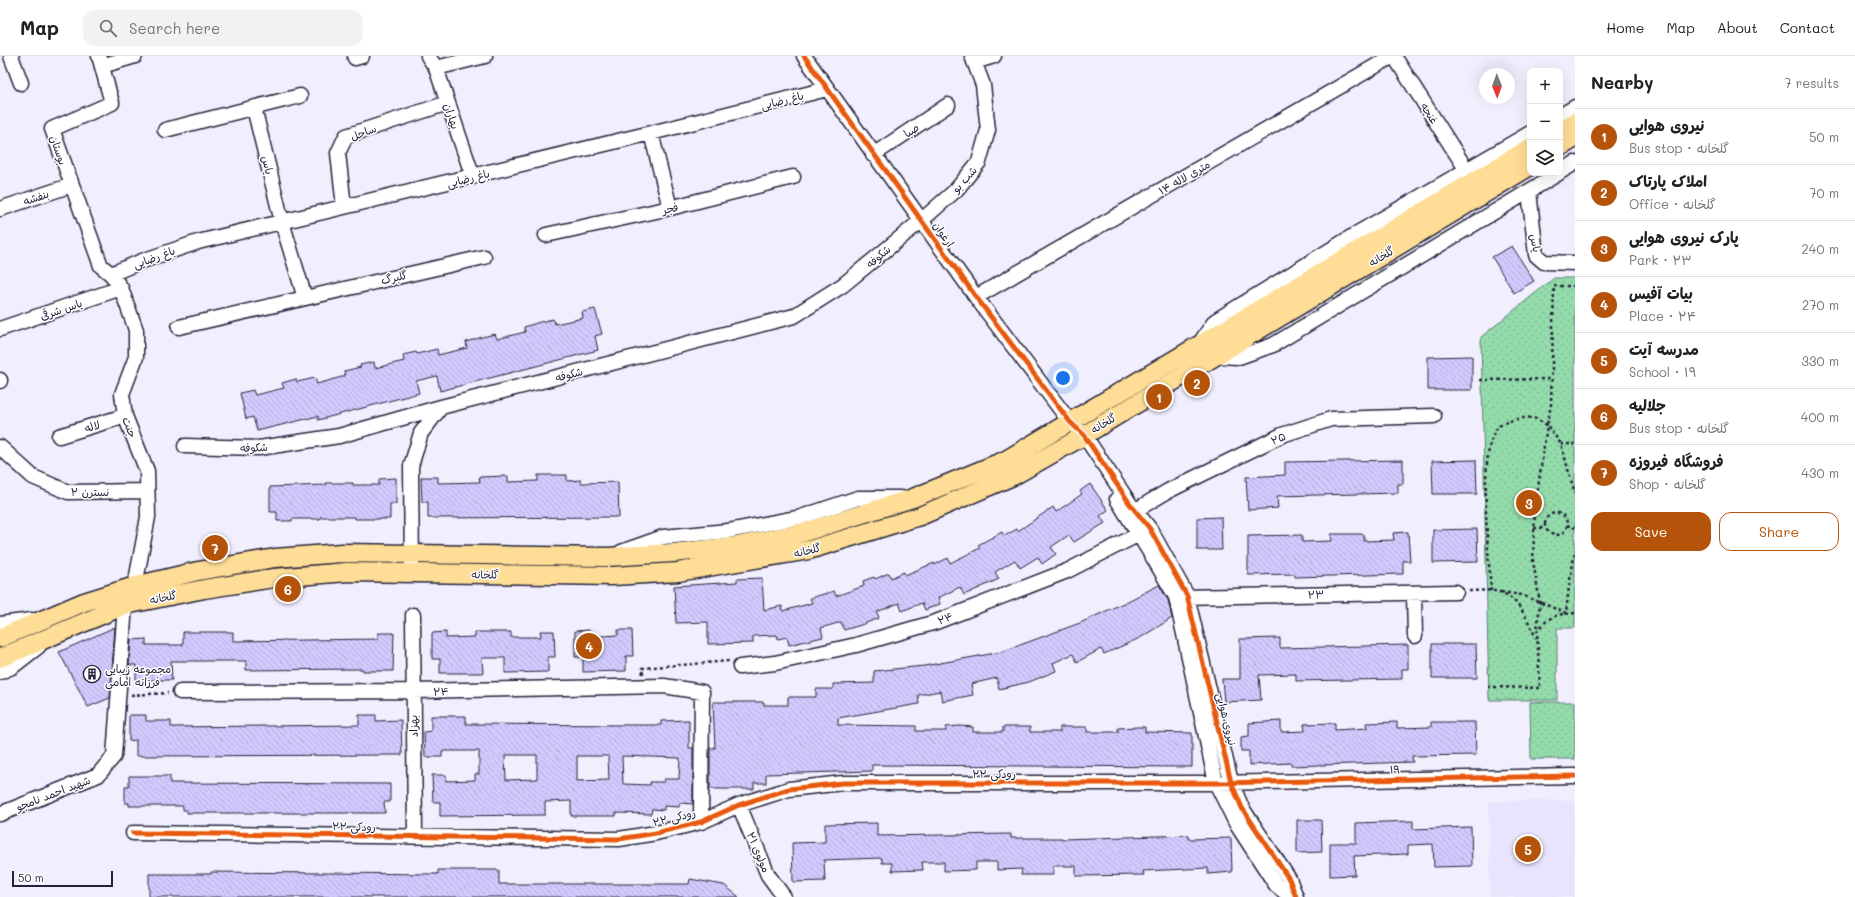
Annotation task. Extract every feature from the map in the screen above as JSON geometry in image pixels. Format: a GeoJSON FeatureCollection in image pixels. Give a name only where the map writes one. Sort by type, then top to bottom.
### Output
{"type":"FeatureCollection","features":[{"type":"Feature","properties":{"kind":"main road"},"geometry":{"type":"LineString","coordinates":[[1563,129],[1575,122]]}},
{"type":"Feature","properties":{"kind":"main road"},"geometry":{"type":"LineString","coordinates":[[1563,145],[1575,138]]}},
{"type":"Feature","properties":{"kind":"main road","name":"گلخانه"},"geometry":{"type":"LineString","coordinates":[[0,638],[84,602],[135,586],[198,571],[274,558],[342,553],[607,557],[673,553],[737,546],[805,532],[913,498],[1006,460],[1527,150]]}},
{"type":"Feature","properties":{"kind":"main road","name":"گلخانه"},"geometry":{"type":"LineString","coordinates":[[0,658],[125,605],[204,589],[274,578],[347,572],[612,576],[678,572],[809,550],[920,516],[1015,475],[1081,437],[1527,168]]}},
{"type":"Feature","properties":{"kind":"street"},"geometry":{"type":"LineString","coordinates":[[11,56],[21,83]]}},
{"type":"Feature","properties":{"kind":"street"},"geometry":{"type":"LineString","coordinates":[[100,61],[135,56]]}},
{"type":"Feature","properties":{"kind":"street","name":"بهاران"},"geometry":{"type":"LineString","coordinates":[[428,56],[436,68],[473,177]]}},
{"type":"Feature","properties":{"kind":"street"},"geometry":{"type":"LineString","coordinates":[[436,68],[444,56]]}},
{"type":"Feature","properties":{"kind":"street"},"geometry":{"type":"LineString","coordinates":[[436,68],[485,56]]}},
{"type":"Feature","properties":{"kind":"street","name":"ارغوان"},"geometry":{"type":"LineString","coordinates":[[804,56],[873,155],[922,220],[976,297],[1081,437]]}},
{"type":"Feature","properties":{"kind":"street"},"geometry":{"type":"LineString","coordinates":[[973,59],[994,56]]}},
{"type":"Feature","properties":{"kind":"street","name":"غنچه"},"geometry":{"type":"LineString","coordinates":[[1393,56],[1466,169]]}},
{"type":"Feature","properties":{"kind":"street","name":"۱۴ متری لاله"},"geometry":{"type":"LineString","coordinates":[[976,297],[1393,56]]}},
{"type":"Feature","properties":{"kind":"street","name":"شب بو"},"geometry":{"type":"LineString","coordinates":[[922,220],[956,190],[979,162],[988,130],[983,85],[973,59]]}},
{"type":"Feature","properties":{"kind":"street","name":"بوستان"},"geometry":{"type":"LineString","coordinates":[[100,61],[112,102],[52,129],[100,266],[111,274]]}},
{"type":"Feature","properties":{"kind":"street","name":"باغ رضایی"},"geometry":{"type":"LineString","coordinates":[[111,274],[142,260],[198,242],[473,177],[827,89]]}},
{"type":"Feature","properties":{"kind":"street"},"geometry":{"type":"LineString","coordinates":[[165,130],[300,96]]}},
{"type":"Feature","properties":{"kind":"street","name":"ساحل"},"geometry":{"type":"LineString","coordinates":[[344,207],[338,153],[346,136],[448,103]]}},
{"type":"Feature","properties":{"kind":"street","name":"صبا"},"geometry":{"type":"LineString","coordinates":[[873,155],[948,105]]}},
{"type":"Feature","properties":{"kind":"street"},"geometry":{"type":"LineString","coordinates":[[1563,114],[1575,107]]}},
{"type":"Feature","properties":{"kind":"street","name":"یاس"},"geometry":{"type":"LineString","coordinates":[[254,108],[282,222]]}},
{"type":"Feature","properties":{"kind":"street"},"geometry":{"type":"LineString","coordinates":[[651,133],[670,208]]}},
{"type":"Feature","properties":{"kind":"street"},"geometry":{"type":"LineString","coordinates":[[1198,346],[1215,322],[1361,231],[1527,135]]}},
{"type":"Feature","properties":{"kind":"street"},"geometry":{"type":"LineString","coordinates":[[1563,170],[1575,163]]}},
{"type":"Feature","properties":{"kind":"street"},"geometry":{"type":"LineString","coordinates":[[1216,356],[1239,357],[1274,345],[1554,176]]}},
{"type":"Feature","properties":{"kind":"street","name":"فجر"},"geometry":{"type":"LineString","coordinates":[[546,235],[670,208],[793,177]]}},
{"type":"Feature","properties":{"kind":"street","name":"بنفشه"},"geometry":{"type":"LineString","coordinates":[[0,209],[72,185]]}},
{"type":"Feature","properties":{"kind":"street","name":"یاس"},"geometry":{"type":"LineString","coordinates":[[1529,191],[1536,255],[1544,262],[1575,263]]}},
{"type":"Feature","properties":{"kind":"street","name":"شکوفه"},"geometry":{"type":"LineString","coordinates":[[185,446],[259,448],[339,436],[441,407],[794,316],[843,285],[922,220]]}},
{"type":"Feature","properties":{"kind":"street"},"geometry":{"type":"LineString","coordinates":[[282,222],[305,298]]}},
{"type":"Feature","properties":{"kind":"street","name":"گلبرگ"},"geometry":{"type":"LineString","coordinates":[[179,327],[484,257]]}},
{"type":"Feature","properties":{"kind":"street","name":"جنت"},"geometry":{"type":"LineString","coordinates":[[111,274],[121,288],[136,330],[136,357],[122,394],[125,416],[147,471],[148,517],[135,586]]}},
{"type":"Feature","properties":{"kind":"street","name":"یاس شرقی"},"geometry":{"type":"LineString","coordinates":[[0,329],[121,288]]}},
{"type":"Feature","properties":{"kind":"street"},"geometry":{"type":"LineString","coordinates":[[412,572],[412,466],[422,433],[441,407]]}},
{"type":"Feature","properties":{"kind":"street","name":"لاله"},"geometry":{"type":"LineString","coordinates":[[59,436],[125,416]]}},
{"type":"Feature","properties":{"kind":"street","name":"۲۵"},"geometry":{"type":"LineString","coordinates":[[1136,510],[1168,491],[1282,435],[1331,419],[1434,416]]}},
{"type":"Feature","properties":{"kind":"street","name":"نیروی هوایی"},"geometry":{"type":"LineString","coordinates":[[1081,437],[1136,510],[1144,531]]}},
{"type":"Feature","properties":{"kind":"street","name":"نیروی هوایی"},"geometry":{"type":"LineString","coordinates":[[1081,437],[1144,531],[1181,596],[1231,782],[1242,808],[1289,879],[1296,897]]}},
{"type":"Feature","properties":{"kind":"street","name":"نسترن ۲"},"geometry":{"type":"LineString","coordinates":[[1,449],[33,477],[68,492],[147,491]]}},
{"type":"Feature","properties":{"kind":"street","name":"۲۴"},"geometry":{"type":"LineString","coordinates":[[744,666],[775,663],[856,645],[936,622],[1067,571],[1144,531]]}},
{"type":"Feature","properties":{"kind":"street","name":"۲۳"},"geometry":{"type":"LineString","coordinates":[[1181,596],[1456,592]]}},
{"type":"Feature","properties":{"kind":"street"},"geometry":{"type":"LineString","coordinates":[[1414,593],[1415,636]]}},
{"type":"Feature","properties":{"kind":"street","name":"نیروی هوایی"},"geometry":{"type":"LineString","coordinates":[[1181,596],[1216,783],[1237,825],[1276,885],[1291,897]]}},
{"type":"Feature","properties":{"kind":"street","name":"شهید احمد نامجو"},"geometry":{"type":"LineString","coordinates":[[0,814],[98,776],[114,756],[125,605]]}},
{"type":"Feature","properties":{"kind":"street","name":"بهزاد"},"geometry":{"type":"LineString","coordinates":[[413,615],[415,836]]}},
{"type":"Feature","properties":{"kind":"street"},"geometry":{"type":"LineString","coordinates":[[0,624],[45,619]]}},
{"type":"Feature","properties":{"kind":"street"},"geometry":{"type":"LineString","coordinates":[[0,672],[12,667],[51,637]]}},
{"type":"Feature","properties":{"kind":"street","name":"۲۴"},"geometry":{"type":"LineString","coordinates":[[180,692],[413,691],[644,686],[664,686],[702,692],[701,822]]}},
{"type":"Feature","properties":{"kind":"street","name":"۱۹"},"geometry":{"type":"LineString","coordinates":[[1216,783],[1575,776]]}},
{"type":"Feature","properties":{"kind":"street","name":"رودکی ۲۲"},"geometry":{"type":"LineString","coordinates":[[132,833],[619,839],[656,833],[701,822],[739,805],[789,789],[843,783],[1216,783]]}},
{"type":"Feature","properties":{"kind":"street","name":"مولوی ۲۱"},"geometry":{"type":"LineString","coordinates":[[739,805],[768,875],[784,897]]}},
{"type":"Feature","properties":{"kind":"path"},"geometry":{"type":"LineString","coordinates":[[1488,687],[1540,688],[1537,631],[1540,603],[1533,561],[1534,509],[1551,405],[1554,286],[1575,286]]}},
{"type":"Feature","properties":{"kind":"path"},"geometry":{"type":"LineString","coordinates":[[1480,380],[1551,379]]}},
{"type":"Feature","properties":{"kind":"path"},"geometry":{"type":"LineString","coordinates":[[1491,591],[1486,471],[1492,438],[1499,427],[1516,419],[1532,418],[1547,425],[1561,444],[1575,494]]}},
{"type":"Feature","properties":{"kind":"path"},"geometry":{"type":"LineString","coordinates":[[1561,444],[1575,444]]}},
{"type":"Feature","properties":{"kind":"path"},"geometry":{"type":"LineString","coordinates":[[1554,513],[1564,516],[1567,525],[1564,532],[1558,535],[1551,534],[1546,528],[1546,520],[1554,513]]}},
{"type":"Feature","properties":{"kind":"path"},"geometry":{"type":"LineString","coordinates":[[1567,525],[1575,528]]}},
{"type":"Feature","properties":{"kind":"path"},"geometry":{"type":"LineString","coordinates":[[1534,528],[1546,528]]}},
{"type":"Feature","properties":{"kind":"path"},"geometry":{"type":"LineString","coordinates":[[1566,613],[1575,551]]}},
{"type":"Feature","properties":{"kind":"path"},"geometry":{"type":"LineString","coordinates":[[1456,592],[1491,591],[1522,595],[1566,613]]}},
{"type":"Feature","properties":{"kind":"path"},"geometry":{"type":"LineString","coordinates":[[1501,592],[1510,598],[1522,610],[1537,640]]}},
{"type":"Feature","properties":{"kind":"path"},"geometry":{"type":"LineString","coordinates":[[1537,631],[1547,620],[1558,614],[1575,612]]}},
{"type":"Feature","properties":{"kind":"path"},"geometry":{"type":"LineString","coordinates":[[644,686],[642,668],[747,660],[744,666]]}},
{"type":"Feature","properties":{"kind":"path"},"geometry":{"type":"LineString","coordinates":[[119,696],[180,692]]}},
{"type":"Feature","properties":{"kind":"shaded area"},"geometry":{"type":"Polygon","coordinates":[[[1575,800],[1575,897],[1490,897],[1489,801],[1575,800]]]}},
{"type":"Feature","properties":{"kind":"green space"},"geometry":{"type":"Polygon","coordinates":[[[1554,278],[1575,278],[1575,628],[1557,628],[1557,700],[1489,700],[1481,337],[1554,278]]]}},
{"type":"Feature","properties":{"kind":"green space"},"geometry":{"type":"Polygon","coordinates":[[[1530,702],[1575,702],[1575,759],[1531,759],[1530,702]]]}},
{"type":"Feature","properties":{"kind":"building"},"geometry":{"type":"Polygon","coordinates":[[[1512,246],[1534,281],[1514,293],[1492,257],[1512,246]]]}},
{"type":"Feature","properties":{"kind":"building"},"geometry":{"type":"Polygon","coordinates":[[[595,309],[602,334],[595,336],[598,350],[440,391],[437,376],[416,381],[419,393],[318,420],[318,416],[257,431],[253,417],[246,419],[240,393],[253,390],[255,395],[284,388],[282,383],[296,379],[297,382],[315,378],[317,384],[345,376],[344,371],[361,367],[360,365],[374,362],[375,368],[404,361],[403,355],[416,352],[417,354],[437,349],[438,355],[467,348],[466,342],[482,337],[495,334],[497,339],[525,332],[524,327],[540,322],[553,319],[555,324],[583,318],[582,312],[595,309]]]}},
{"type":"Feature","properties":{"kind":"building"},"geometry":{"type":"Polygon","coordinates":[[[1472,356],[1472,390],[1428,390],[1428,357],[1472,356]]]}},
{"type":"Feature","properties":{"kind":"building"},"geometry":{"type":"Polygon","coordinates":[[[1403,460],[1403,484],[1398,484],[1398,493],[1277,496],[1278,508],[1248,510],[1246,477],[1285,475],[1285,462],[1403,460]]]}},
{"type":"Feature","properties":{"kind":"building"},"geometry":{"type":"Polygon","coordinates":[[[1476,460],[1477,494],[1433,494],[1432,461],[1476,460]]]}},
{"type":"Feature","properties":{"kind":"building"},"geometry":{"type":"Polygon","coordinates":[[[538,475],[567,475],[567,481],[581,480],[581,483],[618,482],[619,517],[428,518],[428,502],[422,502],[421,477],[438,477],[438,483],[480,482],[479,477],[508,476],[508,482],[538,481],[538,475]]]}},
{"type":"Feature","properties":{"kind":"building"},"geometry":{"type":"Polygon","coordinates":[[[396,478],[396,504],[390,504],[390,519],[320,517],[320,519],[292,519],[292,521],[277,521],[277,512],[270,512],[270,487],[326,485],[326,483],[379,485],[379,479],[396,478]]]}},
{"type":"Feature","properties":{"kind":"building"},"geometry":{"type":"Polygon","coordinates":[[[1090,484],[1108,510],[1100,516],[1105,523],[1074,542],[1069,535],[1051,547],[1056,554],[1042,564],[1038,557],[1020,568],[1015,560],[995,572],[999,579],[964,595],[960,587],[938,598],[940,604],[925,610],[922,603],[902,611],[899,603],[877,612],[879,618],[861,625],[844,630],[841,622],[821,628],[823,637],[789,645],[787,637],[778,639],[777,635],[753,636],[753,643],[708,644],[708,622],[676,623],[674,586],[737,582],[737,579],[762,578],[764,610],[782,606],[783,611],[812,603],[810,598],[834,591],[836,596],[864,586],[863,581],[874,577],[875,579],[889,573],[891,578],[904,572],[905,575],[934,563],[934,565],[948,558],[950,563],[980,548],[978,545],[1002,532],[1004,536],[1017,529],[1018,531],[1053,507],[1056,512],[1082,494],[1080,491],[1090,484]]]}},
{"type":"Feature","properties":{"kind":"building"},"geometry":{"type":"Polygon","coordinates":[[[1221,517],[1222,550],[1197,550],[1197,518],[1221,517]]]}},
{"type":"Feature","properties":{"kind":"building"},"geometry":{"type":"Polygon","coordinates":[[[1477,529],[1478,562],[1433,563],[1433,530],[1477,529]]]}},
{"type":"Feature","properties":{"kind":"building"},"geometry":{"type":"Polygon","coordinates":[[[1408,532],[1410,561],[1403,561],[1403,574],[1295,577],[1295,574],[1248,575],[1248,536],[1302,535],[1302,542],[1332,541],[1331,534],[1364,534],[1364,541],[1394,540],[1393,533],[1408,532]]]}},
{"type":"Feature","properties":{"kind":"building"},"geometry":{"type":"Polygon","coordinates":[[[1159,585],[1168,600],[1172,618],[1140,638],[1104,654],[1101,649],[1077,662],[1073,654],[1053,663],[1056,671],[1029,682],[999,689],[997,678],[971,684],[973,695],[942,701],[940,691],[918,695],[919,704],[838,718],[838,725],[916,726],[916,731],[946,731],[946,727],[960,726],[973,727],[973,732],[1003,732],[1003,727],[1030,727],[1030,732],[1060,732],[1060,727],[1087,727],[1087,732],[1118,732],[1118,728],[1145,727],[1145,732],[1192,733],[1192,767],[872,765],[872,771],[766,774],[766,783],[754,783],[754,789],[710,789],[710,748],[715,748],[713,702],[764,702],[764,705],[788,705],[788,697],[816,697],[816,689],[833,689],[833,684],[874,683],[874,671],[924,666],[1001,652],[1080,623],[1159,585]]]}},
{"type":"Feature","properties":{"kind":"building","name":"مجموعه زیبایی فرزانه امامی"},"geometry":{"type":"Polygon","coordinates":[[[115,627],[110,698],[88,707],[59,652],[115,627]]]}},
{"type":"Feature","properties":{"kind":"building"},"geometry":{"type":"Polygon","coordinates":[[[589,630],[589,636],[603,636],[618,635],[618,630],[632,630],[633,656],[626,656],[626,671],[583,672],[583,657],[575,657],[575,631],[589,630]]]}},
{"type":"Feature","properties":{"kind":"building"},"geometry":{"type":"Polygon","coordinates":[[[540,631],[554,631],[555,657],[548,657],[548,672],[505,673],[505,658],[482,658],[483,673],[440,673],[440,659],[432,659],[432,633],[446,632],[446,638],[475,637],[475,632],[511,632],[511,637],[541,637],[540,631]]]}},
{"type":"Feature","properties":{"kind":"building"},"geometry":{"type":"Polygon","coordinates":[[[183,632],[233,632],[233,641],[378,639],[378,633],[394,633],[393,671],[363,671],[363,669],[246,670],[246,661],[171,661],[172,680],[136,680],[136,665],[129,665],[131,640],[146,639],[146,645],[183,645],[183,632]]]}},
{"type":"Feature","properties":{"kind":"building"},"geometry":{"type":"Polygon","coordinates":[[[1280,638],[1280,648],[1408,645],[1408,669],[1402,669],[1402,679],[1296,681],[1296,674],[1259,675],[1261,700],[1224,702],[1222,679],[1240,679],[1240,639],[1280,638]]]}},
{"type":"Feature","properties":{"kind":"building"},"geometry":{"type":"Polygon","coordinates":[[[1432,644],[1476,644],[1477,678],[1432,678],[1432,644]]]}},
{"type":"Feature","properties":{"kind":"building"},"geometry":{"type":"Polygon","coordinates":[[[129,715],[146,715],[146,721],[171,721],[171,727],[359,725],[359,715],[376,715],[376,721],[401,720],[402,755],[136,756],[136,740],[129,741],[129,715]]]}},
{"type":"Feature","properties":{"kind":"building"},"geometry":{"type":"Polygon","coordinates":[[[431,716],[466,716],[466,724],[661,725],[661,721],[689,720],[689,748],[693,748],[693,804],[680,803],[679,807],[664,806],[664,810],[652,809],[651,814],[616,813],[616,816],[571,816],[571,801],[545,802],[545,815],[440,816],[440,802],[433,802],[432,775],[446,775],[446,781],[475,780],[475,774],[479,774],[479,751],[442,751],[442,757],[425,757],[424,732],[431,731],[431,716]],[[505,755],[506,780],[537,779],[537,755],[505,755]],[[577,756],[577,781],[609,780],[608,756],[577,756]],[[622,756],[623,784],[650,785],[650,782],[664,782],[664,779],[679,779],[680,758],[622,756]]]}},
{"type":"Feature","properties":{"kind":"building"},"geometry":{"type":"Polygon","coordinates":[[[1281,721],[1281,732],[1305,731],[1304,724],[1335,723],[1335,730],[1367,728],[1366,723],[1397,722],[1397,728],[1431,727],[1431,722],[1475,722],[1476,755],[1412,756],[1413,762],[1291,766],[1291,763],[1249,765],[1249,751],[1241,751],[1241,737],[1249,736],[1249,723],[1281,721]]]}},
{"type":"Feature","properties":{"kind":"building"},"geometry":{"type":"Polygon","coordinates":[[[129,776],[170,776],[170,783],[390,784],[390,802],[384,802],[385,813],[187,813],[187,810],[183,810],[183,806],[129,806],[129,803],[125,803],[125,786],[129,786],[129,776]]]}},
{"type":"Feature","properties":{"kind":"building"},"geometry":{"type":"Polygon","coordinates":[[[1297,820],[1321,820],[1322,852],[1297,853],[1297,820]]]}},
{"type":"Feature","properties":{"kind":"building"},"geometry":{"type":"Polygon","coordinates":[[[1413,821],[1413,829],[1471,827],[1472,866],[1434,867],[1433,844],[1408,845],[1408,854],[1354,856],[1355,875],[1330,876],[1330,843],[1356,843],[1356,823],[1413,821]]]}},
{"type":"Feature","properties":{"kind":"building"},"geometry":{"type":"Polygon","coordinates":[[[877,823],[877,836],[1011,834],[1011,838],[1062,839],[1189,835],[1189,839],[1231,838],[1232,872],[1208,874],[1208,868],[1143,871],[1144,875],[1076,876],[1076,866],[1053,866],[1053,875],[1021,875],[1022,869],[997,870],[997,862],[976,862],[976,870],[944,871],[944,862],[922,862],[923,870],[892,871],[892,863],[882,863],[882,858],[824,860],[825,881],[793,882],[792,843],[825,842],[825,824],[877,823]]]}},
{"type":"Feature","properties":{"kind":"building"},"geometry":{"type":"Polygon","coordinates":[[[438,870],[499,870],[499,884],[689,884],[690,879],[724,885],[739,897],[149,897],[149,874],[211,874],[211,872],[438,874],[438,870]]]}},
{"type":"Feature","properties":{"kind":"cycle path"},"geometry":{"type":"LineString","coordinates":[[804,56],[976,297],[1070,422],[1084,435],[1130,504],[1150,529],[1187,596],[1231,782],[1242,808],[1289,879],[1296,897]]}},
{"type":"Feature","properties":{"kind":"cycle path"},"geometry":{"type":"LineString","coordinates":[[133,833],[619,839],[656,833],[701,822],[739,805],[789,789],[843,783],[1216,783],[1575,776]]}},
{"type":"Feature","properties":{"kind":"place","name":"املاک پارتاک"},"geometry":{"type":"Point","coordinates":[1197,383]}},
{"type":"Feature","properties":{"kind":"place","name":"نیروی هوایی"},"geometry":{"type":"Point","coordinates":[1159,397]}},
{"type":"Feature","properties":{"kind":"place","name":"پارک نیروی هوایی"},"geometry":{"type":"Point","coordinates":[1529,503]}},
{"type":"Feature","properties":{"kind":"place","name":"فروشگاه فیروزه"},"geometry":{"type":"Point","coordinates":[215,548]}},
{"type":"Feature","properties":{"kind":"place","name":"جلالیه"},"geometry":{"type":"Point","coordinates":[288,589]}},
{"type":"Feature","properties":{"kind":"place","name":"بیات آفیس"},"geometry":{"type":"Point","coordinates":[589,646]}},
{"type":"Feature","properties":{"kind":"place","name":"مجموعه زیبایی فرزانه امامی"},"geometry":{"type":"Point","coordinates":[92,674]}},
{"type":"Feature","properties":{"kind":"place","name":"مدرسه آیت"},"geometry":{"type":"Point","coordinates":[1528,849]}}]}
